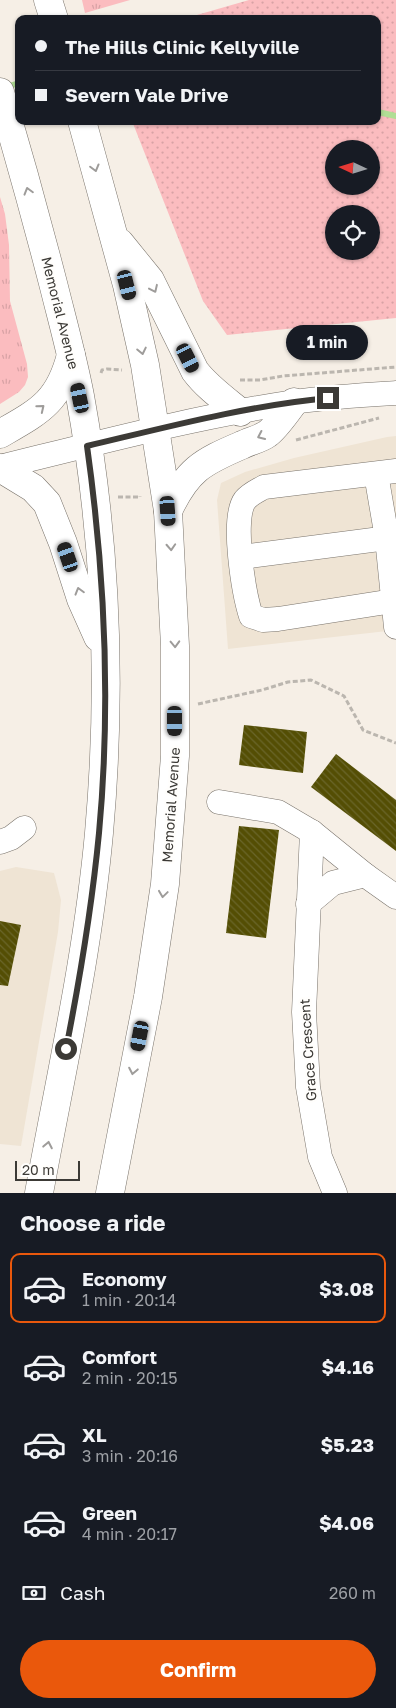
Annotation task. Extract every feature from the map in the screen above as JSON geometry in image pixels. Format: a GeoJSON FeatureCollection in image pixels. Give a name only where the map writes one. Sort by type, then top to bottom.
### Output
{"type":"FeatureCollection","features":[{"type":"Feature","properties":{"kind":"main road"},"geometry":{"type":"LineString","coordinates":[[48,0],[53,15]]}},
{"type":"Feature","properties":{"kind":"main road","name":"Memorial Avenue"},"geometry":{"type":"LineString","coordinates":[[0,92],[41,238],[71,354],[80,398],[99,543],[105,652],[104,752],[99,832],[92,898],[73,1013],[38,1193]]}},
{"type":"Feature","properties":{"kind":"main road","name":"Memorial Avenue"},"geometry":{"type":"LineString","coordinates":[[83,125],[114,236],[144,356],[168,511],[176,654],[175,756],[165,884],[148,997],[110,1193]]}},
{"type":"Feature","properties":{"kind":"main road"},"geometry":{"type":"LineString","coordinates":[[114,236],[150,280],[195,371],[208,386],[240,412]]}},
{"type":"Feature","properties":{"kind":"main road"},"geometry":{"type":"LineString","coordinates":[[0,434],[38,410],[52,398],[66,372],[71,354]]}},
{"type":"Feature","properties":{"kind":"main road"},"geometry":{"type":"LineString","coordinates":[[168,511],[176,493],[186,478],[195,470],[218,456],[268,434],[294,402]]}},
{"type":"Feature","properties":{"kind":"main road"},"geometry":{"type":"LineString","coordinates":[[0,468],[33,488],[47,503],[63,543],[81,599],[105,652]]}},
{"type":"Feature","properties":{"kind":"street"},"geometry":{"type":"LineString","coordinates":[[0,468],[155,430],[240,412],[294,402],[396,393]]}},
{"type":"Feature","properties":{"kind":"street"},"geometry":{"type":"LineString","coordinates":[[393,601],[263,620],[251,616],[241,557],[238,520],[244,501],[264,487],[386,473],[396,628]]}},
{"type":"Feature","properties":{"kind":"street"},"geometry":{"type":"LineString","coordinates":[[241,557],[391,538]]}},
{"type":"Feature","properties":{"kind":"street"},"geometry":{"type":"LineString","coordinates":[[219,802],[278,812],[312,832],[365,875],[396,897]]}},
{"type":"Feature","properties":{"kind":"street"},"geometry":{"type":"LineString","coordinates":[[0,842],[11,838],[24,828]]}},
{"type":"Feature","properties":{"kind":"street","name":"Grace Crescent"},"geometry":{"type":"LineString","coordinates":[[312,832],[304,1012],[308,1087],[320,1158],[335,1193]]}},
{"type":"Feature","properties":{"kind":"street"},"geometry":{"type":"LineString","coordinates":[[308,904],[333,883],[365,875]]}},
{"type":"Feature","properties":{"kind":"path"},"geometry":{"type":"LineString","coordinates":[[236,379],[260,380],[396,367]]}},
{"type":"Feature","properties":{"kind":"path"},"geometry":{"type":"LineString","coordinates":[[288,442],[387,417]]}},
{"type":"Feature","properties":{"kind":"path"},"geometry":{"type":"LineString","coordinates":[[195,704],[262,690],[288,682],[311,680],[344,696],[364,730],[396,743]]}},
{"type":"Feature","properties":{"kind":"shaded area"},"geometry":{"type":"Polygon","coordinates":[[[396,436],[396,630],[228,649],[217,500],[221,483],[245,472],[294,458],[396,436]]]}},
{"type":"Feature","properties":{"kind":"shaded area"},"geometry":{"type":"Polygon","coordinates":[[[16,867],[54,873],[61,900],[58,932],[21,1146],[0,1144],[0,871],[16,867]]]}},
{"type":"Feature","properties":{"kind":"green space"},"geometry":{"type":"Polygon","coordinates":[[[82,0],[130,0],[85,13],[82,0]]]}},
{"type":"Feature","properties":{"kind":"green space"},"geometry":{"type":"Polygon","coordinates":[[[249,0],[396,0],[396,318],[227,335],[203,301],[134,125],[381,125],[381,15],[197,15],[249,0]]]}},
{"type":"Feature","properties":{"kind":"green space"},"geometry":{"type":"Polygon","coordinates":[[[0,197],[5,214],[9,245],[10,301],[27,364],[28,377],[25,385],[19,392],[0,404],[0,197]]]}},
{"type":"Feature","properties":{"kind":"building"},"geometry":{"type":"Polygon","coordinates":[[[244,725],[307,732],[303,773],[239,765],[244,725]]]}},
{"type":"Feature","properties":{"kind":"building"},"geometry":{"type":"Polygon","coordinates":[[[336,754],[396,800],[396,851],[311,787],[336,754]]]}},
{"type":"Feature","properties":{"kind":"building"},"geometry":{"type":"Polygon","coordinates":[[[239,826],[279,830],[266,938],[226,933],[239,826]]]}},
{"type":"Feature","properties":{"kind":"building"},"geometry":{"type":"Polygon","coordinates":[[[0,921],[21,925],[8,986],[0,985],[0,921]]]}},
{"type":"Feature","properties":{"kind":"waterway"},"geometry":{"type":"LineString","coordinates":[[3,88],[15,84]]}},
{"type":"Feature","properties":{"kind":"waterway"},"geometry":{"type":"LineString","coordinates":[[381,113],[396,116]]}},
{"type":"Feature","properties":{"kind":"route"},"geometry":{"type":"LineString","coordinates":[[66,1049],[92,898],[99,832],[104,752],[105,652],[100,551],[87,446],[201,419],[294,402],[328,398]]}}]}
